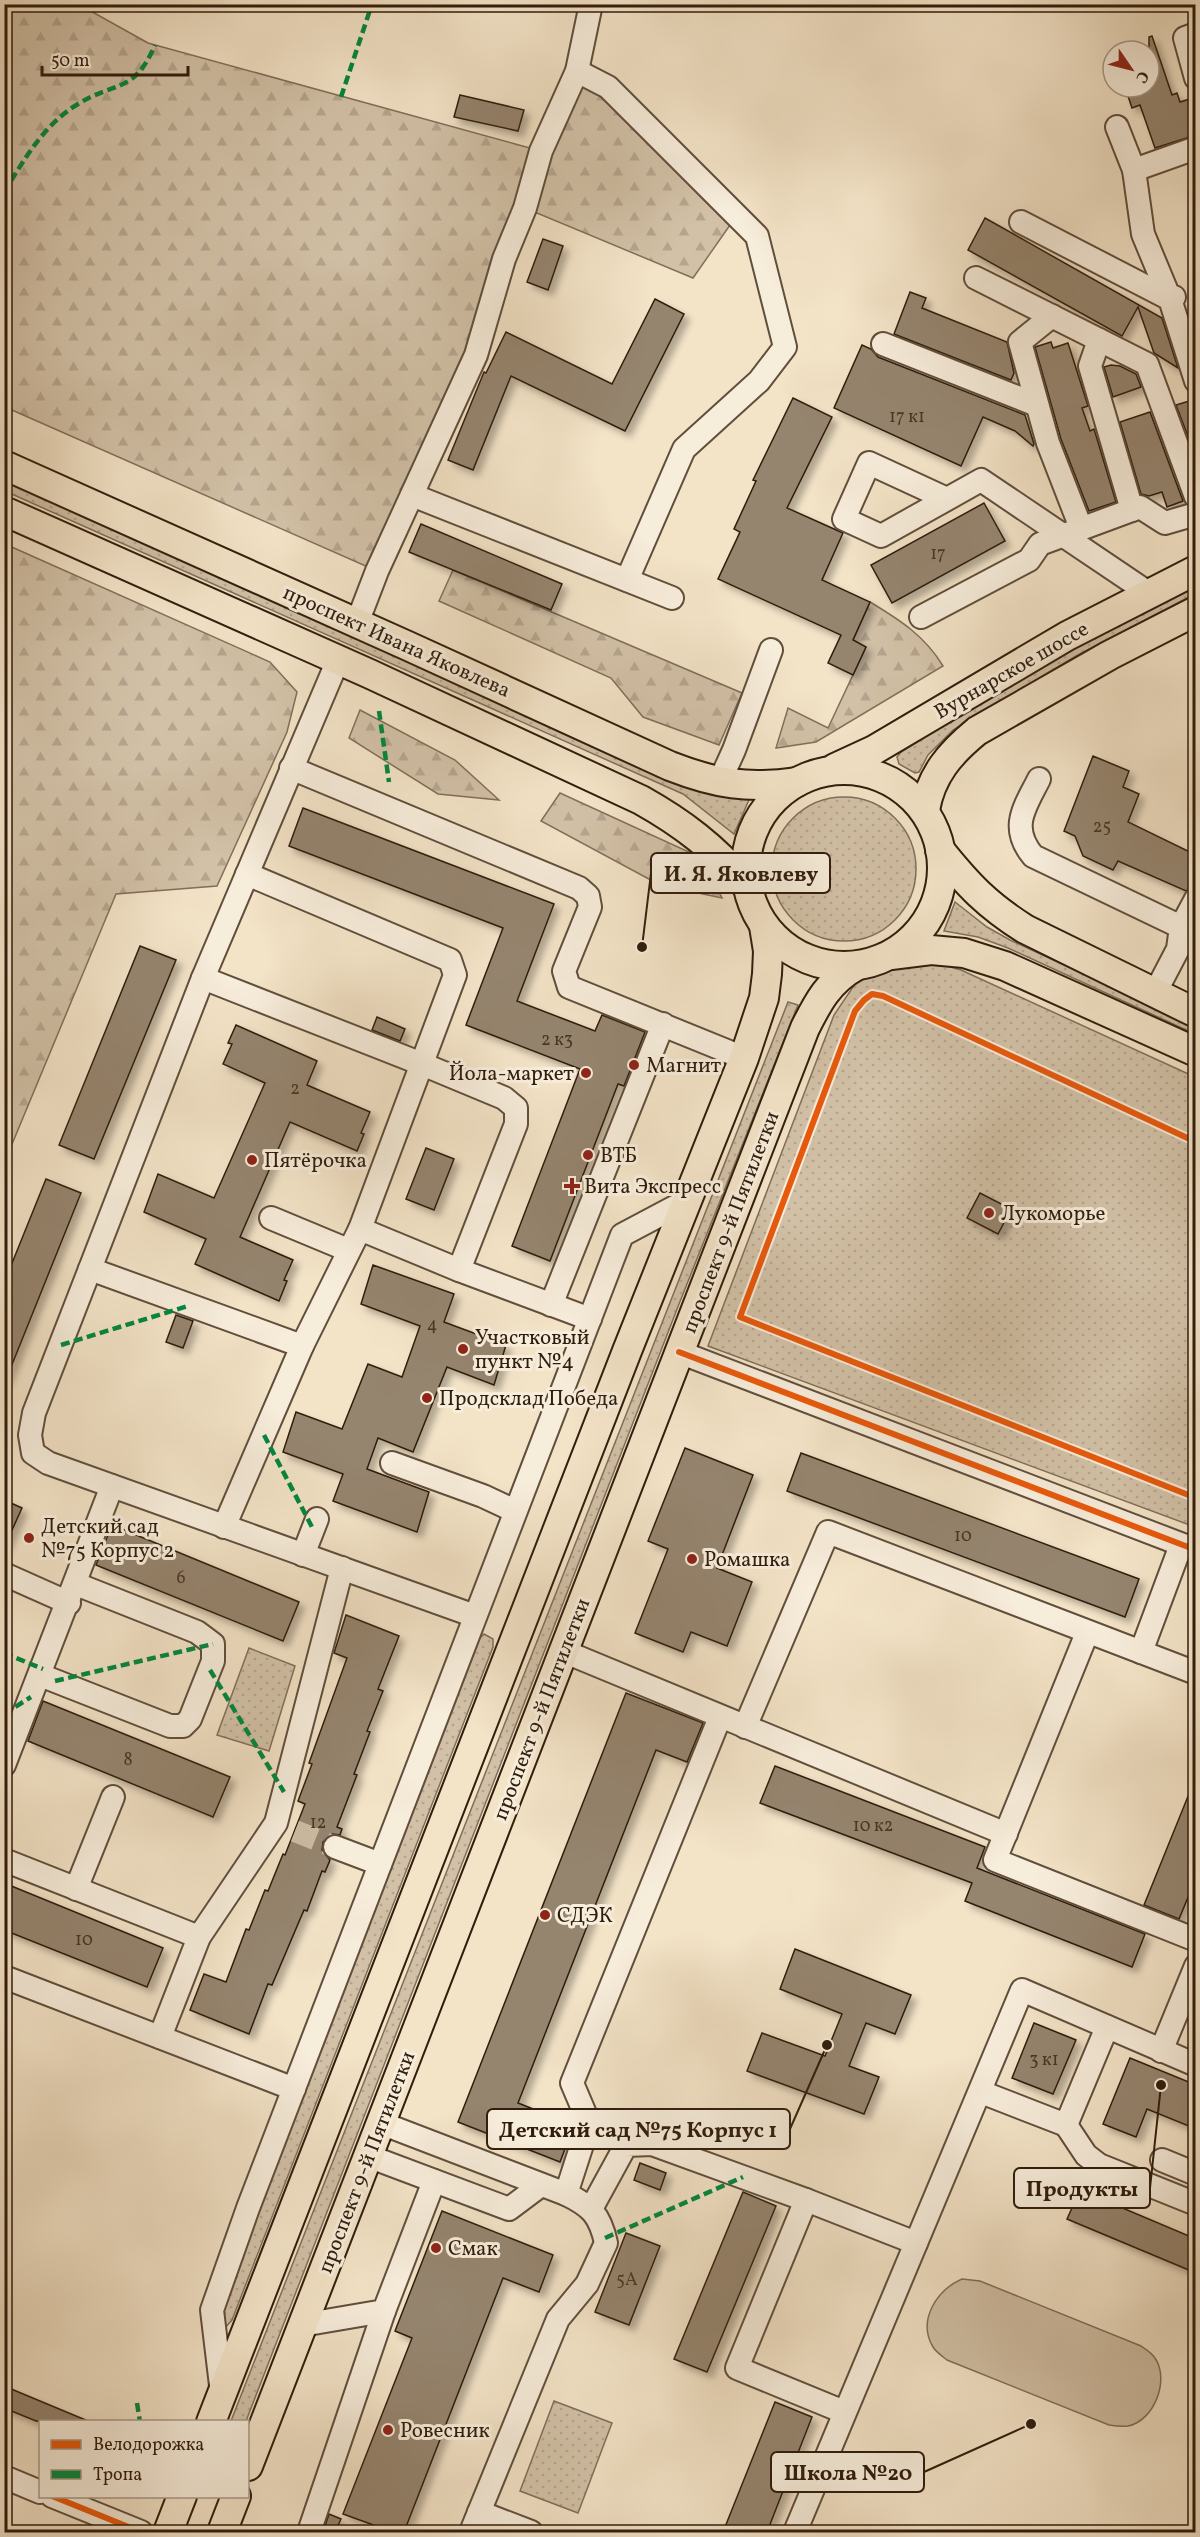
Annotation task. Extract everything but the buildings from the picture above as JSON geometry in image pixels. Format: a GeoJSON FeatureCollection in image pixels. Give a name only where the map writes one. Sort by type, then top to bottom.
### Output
{"type":"FeatureCollection","features":[{"type":"Feature","properties":{"kind":"main road","name":"проспект Ивана Яковлева"},"geometry":{"type":"LineString","coordinates":[[4,465],[670,766],[719,783],[768,786],[797,782]]}},
{"type":"Feature","properties":{"kind":"main road","name":"проспект Ивана Яковлева"},"geometry":{"type":"LineString","coordinates":[[4,511],[338,660],[641,800],[676,820],[702,839],[745,884]]}},
{"type":"Feature","properties":{"kind":"main road","name":"Вурнарское шоссе"},"geometry":{"type":"LineString","coordinates":[[828,771],[874,750],[1067,636],[1196,570]]}},
{"type":"Feature","properties":{"kind":"main road","name":"Вурнарское шоссе"},"geometry":{"type":"LineString","coordinates":[[925,810],[932,784],[939,770],[958,746],[977,731],[1110,655],[1196,611]]}},
{"type":"Feature","properties":{"kind":"main road"},"geometry":{"type":"LineString","coordinates":[[891,955],[910,941],[925,922],[937,890],[940,850],[935,830],[925,810],[914,797],[880,776],[855,770],[828,771],[797,782],[779,796],[764,813],[754,830],[745,865],[745,884],[752,905],[764,926],[794,953],[834,967],[856,966],[891,955],[931,950],[964,953],[1005,966],[1196,1052]]}},
{"type":"Feature","properties":{"kind":"main road"},"geometry":{"type":"LineString","coordinates":[[940,850],[975,892],[1002,914],[1025,928],[1196,1013]]}},
{"type":"Feature","properties":{"kind":"main road"},"geometry":{"type":"LineString","coordinates":[[211,2420],[744,1058],[764,998],[768,951],[764,926]]}},
{"type":"Feature","properties":{"kind":"main road","name":"проспект 9-й Пятилетки"},"geometry":{"type":"LineString","coordinates":[[249,2463],[805,1028],[824,993],[842,973],[856,966]]}},
{"type":"Feature","properties":{"kind":"main road"},"geometry":{"type":"LineString","coordinates":[[168,2532],[181,2498]]}},
{"type":"Feature","properties":{"kind":"main road"},"geometry":{"type":"LineString","coordinates":[[222,2532],[235,2498]]}},
{"type":"Feature","properties":{"kind":"street"},"geometry":{"type":"LineString","coordinates":[[357,623],[375,577],[476,355],[504,259],[525,208],[541,151],[577,71],[591,4]]}},
{"type":"Feature","properties":{"kind":"street"},"geometry":{"type":"LineString","coordinates":[[1196,34],[1185,38],[1196,78]]}},
{"type":"Feature","properties":{"kind":"street"},"geometry":{"type":"LineString","coordinates":[[577,71],[608,87],[757,236],[785,347],[759,381],[684,449],[627,580]]}},
{"type":"Feature","properties":{"kind":"street"},"geometry":{"type":"LineString","coordinates":[[1117,127],[1134,170],[1143,234],[1176,296],[1196,381]]}},
{"type":"Feature","properties":{"kind":"street"},"geometry":{"type":"LineString","coordinates":[[1134,170],[1196,148]]}},
{"type":"Feature","properties":{"kind":"street"},"geometry":{"type":"LineString","coordinates":[[1021,222],[1176,296]]}},
{"type":"Feature","properties":{"kind":"street"},"geometry":{"type":"LineString","coordinates":[[976,278],[1147,364],[1196,497]]}},
{"type":"Feature","properties":{"kind":"street"},"geometry":{"type":"LineString","coordinates":[[1052,316],[1020,342],[1073,532]]}},
{"type":"Feature","properties":{"kind":"street"},"geometry":{"type":"LineString","coordinates":[[1100,340],[1090,366],[1132,510]]}},
{"type":"Feature","properties":{"kind":"street"},"geometry":{"type":"LineString","coordinates":[[883,344],[1037,405]]}},
{"type":"Feature","properties":{"kind":"street"},"geometry":{"type":"LineString","coordinates":[[947,498],[981,480],[1073,532],[1150,594]]}},
{"type":"Feature","properties":{"kind":"street"},"geometry":{"type":"LineString","coordinates":[[412,495],[672,598]]}},
{"type":"Feature","properties":{"kind":"street"},"geometry":{"type":"LineString","coordinates":[[921,617],[1029,560],[1040,544],[1140,507],[1164,524],[1196,514]]}},
{"type":"Feature","properties":{"kind":"street"},"geometry":{"type":"LineString","coordinates":[[719,783],[734,750],[771,650]]}},
{"type":"Feature","properties":{"kind":"street"},"geometry":{"type":"LineString","coordinates":[[338,660],[203,978],[34,1413],[30,1435],[33,1453],[48,1463],[475,1616]]}},
{"type":"Feature","properties":{"kind":"street"},"geometry":{"type":"LineString","coordinates":[[291,768],[579,888],[588,896],[590,907],[564,971],[569,987],[744,1058]]}},
{"type":"Feature","properties":{"kind":"street"},"geometry":{"type":"LineString","coordinates":[[1039,779],[1022,813],[1020,827],[1024,845],[1033,856],[1181,927]]}},
{"type":"Feature","properties":{"kind":"street"},"geometry":{"type":"LineString","coordinates":[[224,1527],[302,1346],[360,1228],[454,975],[450,960],[247,874]]}},
{"type":"Feature","properties":{"kind":"street"},"geometry":{"type":"LineString","coordinates":[[1155,993],[1187,953],[1181,927],[1196,899]]}},
{"type":"Feature","properties":{"kind":"street"},"geometry":{"type":"LineString","coordinates":[[203,978],[504,1098],[516,1108],[516,1124],[459,1270]]}},
{"type":"Feature","properties":{"kind":"street"},"geometry":{"type":"LineString","coordinates":[[551,1305],[663,1024]]}},
{"type":"Feature","properties":{"kind":"street"},"geometry":{"type":"LineString","coordinates":[[222,2394],[212,2310],[248,2208],[622,1235],[688,1200]]}},
{"type":"Feature","properties":{"kind":"street"},"geometry":{"type":"LineString","coordinates":[[271,1218],[348,1250]]}},
{"type":"Feature","properties":{"kind":"street"},"geometry":{"type":"LineString","coordinates":[[360,1228],[459,1270],[590,1319]]}},
{"type":"Feature","properties":{"kind":"street"},"geometry":{"type":"LineString","coordinates":[[90,1269],[302,1346]]}},
{"type":"Feature","properties":{"kind":"street"},"geometry":{"type":"LineString","coordinates":[[679,1352],[1188,1547],[1141,1652]]}},
{"type":"Feature","properties":{"kind":"street"},"geometry":{"type":"LineString","coordinates":[[392,1463],[483,1496],[515,1511]]}},
{"type":"Feature","properties":{"kind":"street"},"geometry":{"type":"LineString","coordinates":[[4,1765],[112,1486]]}},
{"type":"Feature","properties":{"kind":"street"},"geometry":{"type":"LineString","coordinates":[[303,1555],[317,1519]]}},
{"type":"Feature","properties":{"kind":"street"},"geometry":{"type":"LineString","coordinates":[[745,1727],[828,1532],[1196,1673]]}},
{"type":"Feature","properties":{"kind":"street"},"geometry":{"type":"LineString","coordinates":[[160,2037],[199,1937],[285,1827],[342,1568]]}},
{"type":"Feature","properties":{"kind":"street"},"geometry":{"type":"LineString","coordinates":[[4,1574],[197,1632],[213,1644],[213,1661],[190,1719],[183,1726],[170,1726],[40,1675]]}},
{"type":"Feature","properties":{"kind":"street"},"geometry":{"type":"LineString","coordinates":[[1087,1633],[995,1860],[1196,1940]]}},
{"type":"Feature","properties":{"kind":"street"},"geometry":{"type":"LineString","coordinates":[[563,1651],[1006,1834]]}},
{"type":"Feature","properties":{"kind":"street"},"geometry":{"type":"LineString","coordinates":[[566,2194],[589,2123],[572,2083],[720,1717]]}},
{"type":"Feature","properties":{"kind":"street"},"geometry":{"type":"LineString","coordinates":[[76,1888],[113,1797]]}},
{"type":"Feature","properties":{"kind":"street"},"geometry":{"type":"LineString","coordinates":[[335,1847],[380,1864]]}},
{"type":"Feature","properties":{"kind":"street"},"geometry":{"type":"LineString","coordinates":[[4,1860],[199,1937]]}},
{"type":"Feature","properties":{"kind":"street"},"geometry":{"type":"LineString","coordinates":[[1161,2050],[1196,1966]]}},
{"type":"Feature","properties":{"kind":"street"},"geometry":{"type":"LineString","coordinates":[[4,1977],[294,2089]]}},
{"type":"Feature","properties":{"kind":"street"},"geometry":{"type":"LineString","coordinates":[[795,2532],[1022,1990],[1196,2065]]}},
{"type":"Feature","properties":{"kind":"street"},"geometry":{"type":"LineString","coordinates":[[1066,2125],[1107,2026]]}},
{"type":"Feature","properties":{"kind":"street"},"geometry":{"type":"LineString","coordinates":[[981,2092],[1066,2125],[1086,2155],[1099,2165],[1196,2204]]}},
{"type":"Feature","properties":{"kind":"street"},"geometry":{"type":"LineString","coordinates":[[381,2123],[585,2203],[603,2229],[606,2243],[587,2284],[558,2319],[475,2522],[531,2532]]}},
{"type":"Feature","properties":{"kind":"street"},"geometry":{"type":"LineString","coordinates":[[591,2209],[626,2145],[652,2144],[916,2243]]}},
{"type":"Feature","properties":{"kind":"street"},"geometry":{"type":"LineString","coordinates":[[368,2156],[509,2209],[541,2185]]}},
{"type":"Feature","properties":{"kind":"street"},"geometry":{"type":"LineString","coordinates":[[1162,2160],[1196,2174]]}},
{"type":"Feature","properties":{"kind":"street"},"geometry":{"type":"LineString","coordinates":[[309,2532],[384,2311],[434,2181]]}},
{"type":"Feature","properties":{"kind":"street"},"geometry":{"type":"LineString","coordinates":[[806,2200],[737,2368],[844,2412]]}},
{"type":"Feature","properties":{"kind":"street"},"geometry":{"type":"LineString","coordinates":[[302,2325],[384,2311]]}},
{"type":"Feature","properties":{"kind":"street"},"geometry":{"type":"LineString","coordinates":[[7,2485],[39,2492]]}},
{"type":"Feature","properties":{"kind":"street"},"geometry":{"type":"LineString","coordinates":[[57,2498],[141,2532]]}},
{"type":"Feature","properties":{"kind":"green space"},"geometry":{"type":"Polygon","coordinates":[[[5,5],[80,5],[148,43],[541,151],[577,71],[737,215],[693,278],[525,208],[377,571],[5,407],[5,5]]]}},
{"type":"Feature","properties":{"kind":"green space"},"geometry":{"type":"Polygon","coordinates":[[[5,480],[752,793],[734,834],[683,794],[5,491],[5,480]]]}},
{"type":"Feature","properties":{"kind":"green space"},"geometry":{"type":"Polygon","coordinates":[[[5,544],[270,662],[297,692],[287,732],[217,886],[116,894],[5,1161],[5,544]]]}},
{"type":"Feature","properties":{"kind":"green space"},"geometry":{"type":"Polygon","coordinates":[[[453,570],[742,693],[719,745],[643,717],[611,678],[439,601],[453,570]]]}},
{"type":"Feature","properties":{"kind":"green space"},"geometry":{"type":"Polygon","coordinates":[[[1195,584],[1195,594],[1076,656],[953,730],[928,755],[919,772],[915,773],[899,764],[897,757],[901,752],[1004,686],[1195,584]]]}},
{"type":"Feature","properties":{"kind":"green space"},"geometry":{"type":"Polygon","coordinates":[[[870,602],[892,615],[920,637],[943,666],[816,742],[776,748],[788,708],[828,728],[866,647],[853,640],[870,602]]]}},
{"type":"Feature","properties":{"kind":"green space"},"geometry":{"type":"Polygon","coordinates":[[[360,710],[455,760],[499,800],[438,794],[349,738],[360,710]]]}},
{"type":"Feature","properties":{"kind":"green space"},"geometry":{"type":"Polygon","coordinates":[[[560,793],[702,858],[722,898],[660,885],[541,821],[560,793]]]}},
{"type":"Feature","properties":{"kind":"green space"},"geometry":{"type":"Polygon","coordinates":[[[844,797],[872,802],[895,818],[911,841],[916,869],[911,897],[895,920],[872,936],[844,941],[816,936],[793,920],[777,897],[772,869],[777,841],[793,818],[816,802],[844,797]]]}},
{"type":"Feature","properties":{"kind":"green space"},"geometry":{"type":"Polygon","coordinates":[[[955,902],[987,927],[1010,940],[1195,1026],[1195,1034],[1008,948],[978,937],[944,931],[955,902]]]}},
{"type":"Feature","properties":{"kind":"green space"},"geometry":{"type":"Polygon","coordinates":[[[908,954],[961,970],[1195,1077],[1195,1527],[708,1346],[834,1015],[863,972],[908,954]]]}},
{"type":"Feature","properties":{"kind":"green space"},"geometry":{"type":"Polygon","coordinates":[[[788,1002],[798,1005],[679,1304],[246,2420],[231,2420],[788,1002]]]}},
{"type":"Feature","properties":{"kind":"green space"},"geometry":{"type":"Polygon","coordinates":[[[484,1634],[493,1639],[493,1647],[232,2320],[225,2328],[221,2311],[480,1638],[484,1634]]]}},
{"type":"Feature","properties":{"kind":"green space"},"geometry":{"type":"Polygon","coordinates":[[[249,1648],[295,1666],[269,1751],[217,1735],[249,1648]]]}},
{"type":"Feature","properties":{"kind":"green space"},"geometry":{"type":"Polygon","coordinates":[[[962,2279],[980,2281],[1141,2346],[1154,2356],[1161,2377],[1160,2388],[1152,2408],[1137,2423],[1126,2426],[1109,2425],[947,2360],[934,2349],[927,2327],[932,2307],[938,2298],[945,2290],[962,2279]]]}},
{"type":"Feature","properties":{"kind":"green space"},"geometry":{"type":"Polygon","coordinates":[[[554,2401],[612,2423],[578,2513],[520,2491],[554,2401]]]}},
{"type":"Feature","properties":{"kind":"tunnel"},"geometry":{"type":"LineString","coordinates":[[295,1831],[335,1847]]}},
{"type":"Feature","properties":{"kind":"marked path"},"geometry":{"type":"LineString","coordinates":[[341,97],[372,4]]}},
{"type":"Feature","properties":{"kind":"marked path"},"geometry":{"type":"LineString","coordinates":[[4,192],[27,155],[55,122],[78,104],[131,79],[147,61],[155,45]]}},
{"type":"Feature","properties":{"kind":"marked path"},"geometry":{"type":"LineString","coordinates":[[379,711],[389,782]]}},
{"type":"Feature","properties":{"kind":"marked path"},"geometry":{"type":"LineString","coordinates":[[61,1345],[188,1306]]}},
{"type":"Feature","properties":{"kind":"marked path"},"geometry":{"type":"LineString","coordinates":[[264,1435],[313,1529]]}},
{"type":"Feature","properties":{"kind":"marked path"},"geometry":{"type":"LineString","coordinates":[[55,1681],[213,1644]]}},
{"type":"Feature","properties":{"kind":"marked path"},"geometry":{"type":"LineString","coordinates":[[4,1653],[43,1669]]}},
{"type":"Feature","properties":{"kind":"marked path"},"geometry":{"type":"LineString","coordinates":[[210,1670],[284,1792]]}},
{"type":"Feature","properties":{"kind":"marked path"},"geometry":{"type":"LineString","coordinates":[[4,1714],[31,1697]]}},
{"type":"Feature","properties":{"kind":"marked path"},"geometry":{"type":"LineString","coordinates":[[605,2238],[743,2177]]}},
{"type":"Feature","properties":{"kind":"marked path"},"geometry":{"type":"LineString","coordinates":[[137,2403],[140,2420]]}},
{"type":"Feature","properties":{"kind":"cycle path"},"geometry":{"type":"LineString","coordinates":[[1196,1142],[883,996],[872,994],[855,1011],[740,1317],[1196,1498]]}},
{"type":"Feature","properties":{"kind":"cycle path"},"geometry":{"type":"LineString","coordinates":[[679,1352],[1196,1550]]}},
{"type":"Feature","properties":{"kind":"cycle path"},"geometry":{"type":"LineString","coordinates":[[57,2498],[141,2532]]}},
{"type":"Feature","properties":{"kind":"place","name":"И. Я. Яковлеву"},"geometry":{"type":"Point","coordinates":[642,947]}},
{"type":"Feature","properties":{"kind":"place","name":"Магнит"},"geometry":{"type":"Point","coordinates":[634,1065]}},
{"type":"Feature","properties":{"kind":"place","name":"Йола-маркет"},"geometry":{"type":"Point","coordinates":[586,1073]}},
{"type":"Feature","properties":{"kind":"place","name":"ВТБ"},"geometry":{"type":"Point","coordinates":[588,1155]}},
{"type":"Feature","properties":{"kind":"place","name":"Пятёрочка"},"geometry":{"type":"Point","coordinates":[252,1160]}},
{"type":"Feature","properties":{"kind":"place","name":"Вита Экспресс"},"geometry":{"type":"Point","coordinates":[572,1186]}},
{"type":"Feature","properties":{"kind":"place","name":"Лукоморье"},"geometry":{"type":"Point","coordinates":[989,1213]}},
{"type":"Feature","properties":{"kind":"place","name":"Участковый пункт №4"},"geometry":{"type":"Point","coordinates":[463,1349]}},
{"type":"Feature","properties":{"kind":"place","name":"Продсклад Победа"},"geometry":{"type":"Point","coordinates":[427,1398]}},
{"type":"Feature","properties":{"kind":"place","name":"Детский сад №75 Корпус 2"},"geometry":{"type":"Point","coordinates":[29,1538]}},
{"type":"Feature","properties":{"kind":"place","name":"Ромашка"},"geometry":{"type":"Point","coordinates":[692,1559]}},
{"type":"Feature","properties":{"kind":"place","name":"СДЭК"},"geometry":{"type":"Point","coordinates":[545,1915]}},
{"type":"Feature","properties":{"kind":"place","name":"Детский сад №75 Корпус 1"},"geometry":{"type":"Point","coordinates":[827,2045]}},
{"type":"Feature","properties":{"kind":"place","name":"Продукты"},"geometry":{"type":"Point","coordinates":[1161,2085]}},
{"type":"Feature","properties":{"kind":"place","name":"Смак"},"geometry":{"type":"Point","coordinates":[436,2248]}},
{"type":"Feature","properties":{"kind":"place","name":"Школа №20"},"geometry":{"type":"Point","coordinates":[1031,2424]}},
{"type":"Feature","properties":{"kind":"place","name":"Ровесник"},"geometry":{"type":"Point","coordinates":[388,2430]}}]}
